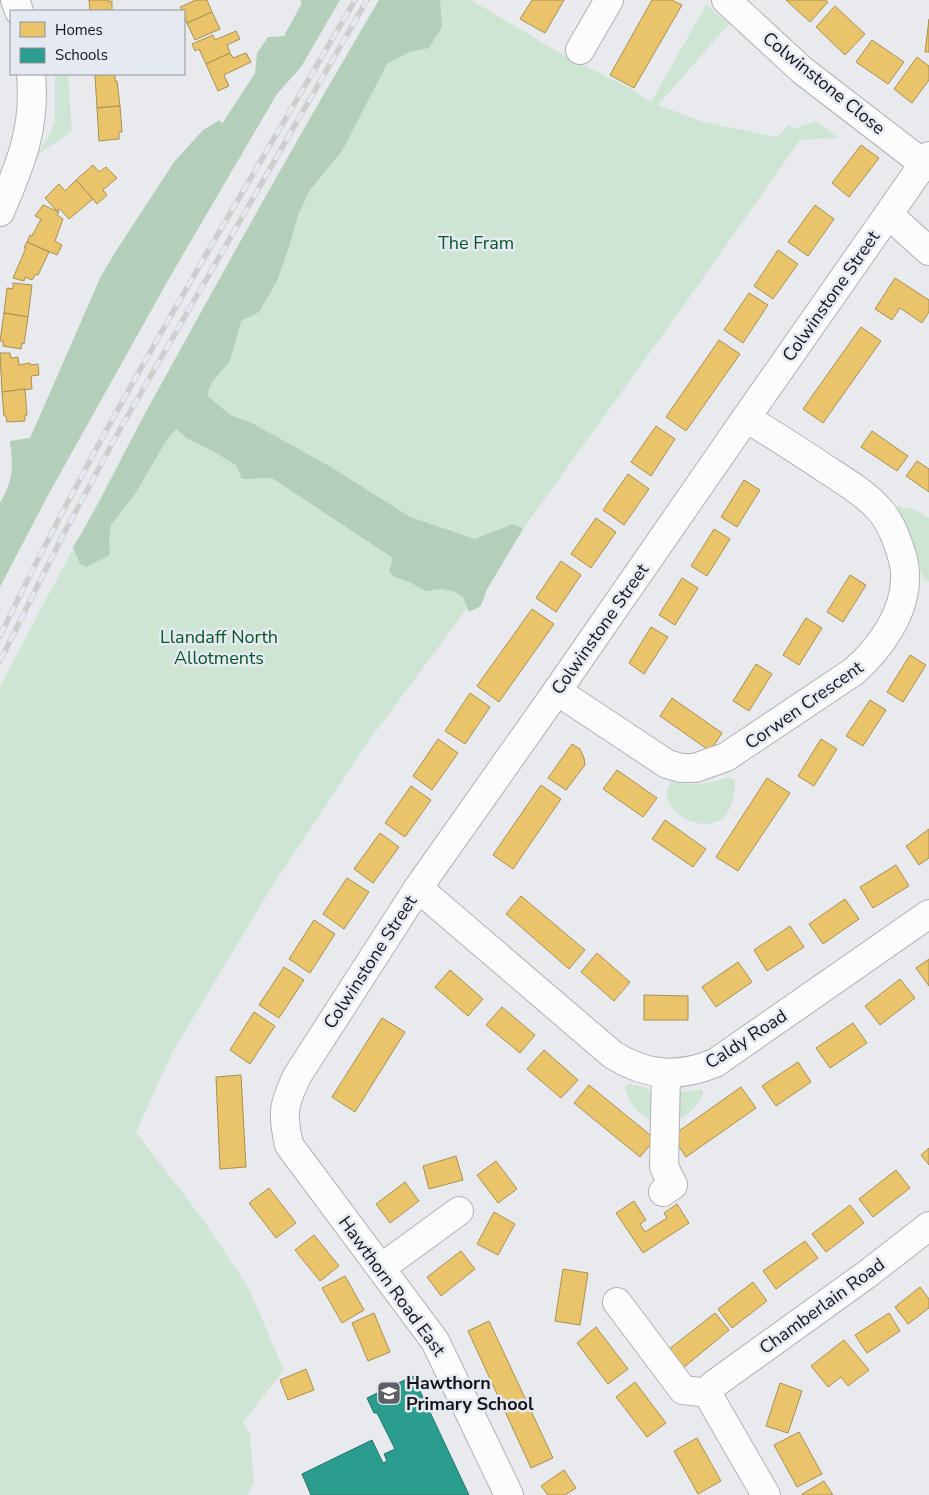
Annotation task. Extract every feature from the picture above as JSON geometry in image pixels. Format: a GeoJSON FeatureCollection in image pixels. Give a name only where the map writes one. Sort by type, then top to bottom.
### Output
{"type":"FeatureCollection","features":[{"type":"Feature","properties":{"kind":"street"},"geometry":{"type":"LineString","coordinates":[[580,50],[609,0]]}},
{"type":"Feature","properties":{"kind":"street","name":"Colwinstone Close"},"geometry":{"type":"LineString","coordinates":[[726,0],[803,71],[926,160]]}},
{"type":"Feature","properties":{"kind":"street"},"geometry":{"type":"LineString","coordinates":[[0,212],[17,173],[29,137],[33,96],[31,75]]}},
{"type":"Feature","properties":{"kind":"street","name":"Colwinstone Street"},"geometry":{"type":"LineString","coordinates":[[284,1110],[297,1076],[418,888],[926,160]]}},
{"type":"Feature","properties":{"kind":"street"},"geometry":{"type":"LineString","coordinates":[[889,215],[929,251]]}},
{"type":"Feature","properties":{"kind":"street","name":"Corwen Crescent"},"geometry":{"type":"LineString","coordinates":[[557,691],[667,764],[681,768],[695,768],[710,764],[740,749],[854,672],[879,647],[897,614],[905,584],[902,556],[894,533],[879,509],[864,494],[746,418]]}},
{"type":"Feature","properties":{"kind":"street","name":"Caldy Road"},"geometry":{"type":"LineString","coordinates":[[418,888],[613,1055],[638,1067],[666,1074],[694,1070],[715,1063],[929,914]]}},
{"type":"Feature","properties":{"kind":"street"},"geometry":{"type":"LineString","coordinates":[[663,1192],[673,1185],[664,1167],[666,1074]]}},
{"type":"Feature","properties":{"kind":"street","name":"Hawthorn Road East"},"geometry":{"type":"LineString","coordinates":[[284,1110],[289,1145],[440,1350],[508,1495]]}},
{"type":"Feature","properties":{"kind":"street"},"geometry":{"type":"LineString","coordinates":[[381,1268],[459,1211]]}},
{"type":"Feature","properties":{"kind":"street","name":"Chamberlain Road"},"geometry":{"type":"LineString","coordinates":[[711,1389],[866,1275],[929,1226]]}},
{"type":"Feature","properties":{"kind":"street"},"geometry":{"type":"LineString","coordinates":[[617,1302],[684,1390],[711,1389],[710,1398],[766,1495]]}},
{"type":"Feature","properties":{"kind":"green space"},"geometry":{"type":"Polygon","coordinates":[[[300,0],[340,0],[301,67],[277,94],[171,275],[47,497],[0,587],[0,503],[10,480],[12,458],[10,441],[30,438],[101,276],[174,162],[203,130],[220,120],[222,124],[255,73],[257,53],[268,37],[284,36],[302,3],[300,0]]]}},
{"type":"Feature","properties":{"kind":"green space"},"geometry":{"type":"Polygon","coordinates":[[[379,0],[471,0],[565,56],[628,87],[651,102],[706,5],[729,24],[658,105],[703,122],[777,137],[789,124],[793,129],[816,121],[839,138],[800,140],[523,529],[482,598],[477,595],[368,742],[268,893],[172,1053],[136,1132],[204,1221],[248,1287],[284,1370],[243,1422],[250,1434],[254,1482],[248,1495],[0,1495],[0,686],[151,402],[308,121],[379,0]]]}},
{"type":"Feature","properties":{"kind":"green space"},"geometry":{"type":"Polygon","coordinates":[[[379,0],[440,0],[442,27],[429,48],[409,52],[387,64],[342,151],[310,190],[298,215],[277,281],[259,312],[241,321],[230,361],[212,382],[207,395],[230,415],[250,422],[331,467],[410,517],[475,539],[513,524],[523,529],[487,589],[481,606],[469,612],[463,597],[455,592],[441,589],[426,591],[394,577],[389,571],[393,558],[272,478],[242,479],[236,465],[188,439],[176,429],[166,441],[135,494],[111,525],[109,538],[110,555],[86,567],[80,564],[73,547],[236,250],[379,0]]]}},
{"type":"Feature","properties":{"kind":"green space"},"geometry":{"type":"Polygon","coordinates":[[[55,75],[68,75],[72,131],[36,156],[55,121],[55,75]]]}},
{"type":"Feature","properties":{"kind":"green space"},"geometry":{"type":"Polygon","coordinates":[[[898,506],[916,510],[929,518],[929,582],[922,575],[911,538],[896,508],[898,506]]]}},
{"type":"Feature","properties":{"kind":"green space"},"geometry":{"type":"Polygon","coordinates":[[[728,777],[735,780],[733,800],[730,809],[724,817],[716,822],[708,824],[689,820],[680,816],[669,802],[667,791],[671,781],[699,784],[728,777]]]}},
{"type":"Feature","properties":{"kind":"green space"},"geometry":{"type":"Polygon","coordinates":[[[630,1084],[647,1088],[652,1094],[653,1121],[643,1116],[632,1104],[625,1089],[630,1084]]]}},
{"type":"Feature","properties":{"kind":"green space"},"geometry":{"type":"Polygon","coordinates":[[[702,1089],[703,1094],[696,1105],[687,1115],[679,1119],[680,1092],[702,1089]]]}},
{"type":"Feature","properties":{"kind":"building: Homes"},"geometry":{"type":"Polygon","coordinates":[[[89,0],[112,1],[112,10],[90,10],[89,0]]]}},
{"type":"Feature","properties":{"kind":"building: Homes"},"geometry":{"type":"Polygon","coordinates":[[[196,0],[207,0],[212,12],[187,23],[185,10],[182,10],[180,7],[196,0]]]}},
{"type":"Feature","properties":{"kind":"building: Homes"},"geometry":{"type":"Polygon","coordinates":[[[532,0],[564,0],[545,33],[520,19],[532,0]]]}},
{"type":"Feature","properties":{"kind":"building: Homes"},"geometry":{"type":"Polygon","coordinates":[[[652,0],[672,0],[682,5],[634,88],[610,75],[652,0]]]}},
{"type":"Feature","properties":{"kind":"building: Homes"},"geometry":{"type":"Polygon","coordinates":[[[786,0],[825,0],[828,2],[810,22],[786,0]]]}},
{"type":"Feature","properties":{"kind":"building: Homes"},"geometry":{"type":"Polygon","coordinates":[[[835,6],[865,34],[845,55],[816,27],[835,6]]]}},
{"type":"Feature","properties":{"kind":"building: Homes"},"geometry":{"type":"Polygon","coordinates":[[[212,12],[220,29],[195,40],[187,23],[212,12]]]}},
{"type":"Feature","properties":{"kind":"building: Homes"},"geometry":{"type":"Polygon","coordinates":[[[929,19],[929,52],[925,52],[929,19]]]}},
{"type":"Feature","properties":{"kind":"building: Homes"},"geometry":{"type":"Polygon","coordinates":[[[236,31],[240,39],[227,45],[230,53],[206,64],[199,49],[195,51],[192,44],[213,35],[215,40],[236,31]]]}},
{"type":"Feature","properties":{"kind":"building: Homes"},"geometry":{"type":"Polygon","coordinates":[[[872,40],[904,62],[888,84],[856,62],[872,40]]]}},
{"type":"Feature","properties":{"kind":"building: Homes"},"geometry":{"type":"Polygon","coordinates":[[[230,53],[233,58],[246,53],[251,62],[224,75],[229,86],[218,91],[206,64],[230,53]]]}},
{"type":"Feature","properties":{"kind":"building: Homes"},"geometry":{"type":"Polygon","coordinates":[[[917,57],[929,66],[929,80],[912,103],[894,89],[917,57]]]}},
{"type":"Feature","properties":{"kind":"building: Homes"},"geometry":{"type":"Polygon","coordinates":[[[95,75],[115,75],[120,106],[97,108],[95,75]]]}},
{"type":"Feature","properties":{"kind":"building: Homes"},"geometry":{"type":"Polygon","coordinates":[[[120,106],[122,132],[119,132],[119,139],[99,141],[97,108],[120,106]]]}},
{"type":"Feature","properties":{"kind":"building: Homes"},"geometry":{"type":"Polygon","coordinates":[[[861,145],[879,158],[849,197],[832,183],[861,145]]]}},
{"type":"Feature","properties":{"kind":"building: Homes"},"geometry":{"type":"Polygon","coordinates":[[[93,165],[99,172],[106,167],[117,178],[103,190],[107,195],[97,204],[76,180],[93,165]]]}},
{"type":"Feature","properties":{"kind":"building: Homes"},"geometry":{"type":"Polygon","coordinates":[[[76,180],[93,199],[69,219],[60,209],[57,211],[45,198],[59,184],[65,191],[76,180]]]}},
{"type":"Feature","properties":{"kind":"building: Homes"},"geometry":{"type":"Polygon","coordinates":[[[43,205],[59,212],[57,215],[63,219],[55,241],[62,245],[57,255],[27,242],[41,219],[35,216],[43,205]]]}},
{"type":"Feature","properties":{"kind":"building: Homes"},"geometry":{"type":"Polygon","coordinates":[[[815,205],[834,219],[808,256],[788,242],[815,205]]]}},
{"type":"Feature","properties":{"kind":"building: Homes"},"geometry":{"type":"Polygon","coordinates":[[[27,242],[49,252],[38,275],[36,274],[32,280],[25,277],[24,281],[13,278],[27,242]]]}},
{"type":"Feature","properties":{"kind":"building: Homes"},"geometry":{"type":"Polygon","coordinates":[[[778,250],[798,264],[773,299],[754,286],[778,250]]]}},
{"type":"Feature","properties":{"kind":"building: Homes"},"geometry":{"type":"Polygon","coordinates":[[[895,278],[929,300],[929,312],[922,323],[900,308],[892,320],[875,309],[895,278]]]}},
{"type":"Feature","properties":{"kind":"building: Homes"},"geometry":{"type":"Polygon","coordinates":[[[13,283],[32,285],[28,317],[4,313],[7,288],[13,289],[13,283]]]}},
{"type":"Feature","properties":{"kind":"building: Homes"},"geometry":{"type":"Polygon","coordinates":[[[749,293],[768,305],[743,343],[724,330],[749,293]]]}},
{"type":"Feature","properties":{"kind":"building: Homes"},"geometry":{"type":"Polygon","coordinates":[[[4,313],[28,317],[24,344],[22,343],[21,349],[3,346],[3,341],[0,341],[4,313]]]}},
{"type":"Feature","properties":{"kind":"building: Homes"},"geometry":{"type":"Polygon","coordinates":[[[861,327],[881,341],[823,423],[803,409],[861,327]]]}},
{"type":"Feature","properties":{"kind":"building: Homes"},"geometry":{"type":"Polygon","coordinates":[[[719,340],[740,354],[686,431],[666,417],[719,340]]]}},
{"type":"Feature","properties":{"kind":"building: Homes"},"geometry":{"type":"Polygon","coordinates":[[[0,353],[10,353],[11,358],[18,357],[19,365],[38,364],[39,375],[31,376],[32,389],[2,392],[0,353]]]}},
{"type":"Feature","properties":{"kind":"building: Homes"},"geometry":{"type":"Polygon","coordinates":[[[25,389],[27,415],[25,415],[25,421],[7,422],[6,416],[4,416],[2,392],[25,389]]]}},
{"type":"Feature","properties":{"kind":"building: Homes"},"geometry":{"type":"Polygon","coordinates":[[[656,426],[675,439],[651,476],[631,462],[656,426]]]}},
{"type":"Feature","properties":{"kind":"building: Homes"},"geometry":{"type":"Polygon","coordinates":[[[872,431],[908,456],[897,471],[861,447],[872,431]]]}},
{"type":"Feature","properties":{"kind":"building: Homes"},"geometry":{"type":"Polygon","coordinates":[[[917,461],[929,469],[929,492],[906,476],[917,461]]]}},
{"type":"Feature","properties":{"kind":"building: Homes"},"geometry":{"type":"Polygon","coordinates":[[[628,474],[649,489],[624,525],[603,510],[628,474]]]}},
{"type":"Feature","properties":{"kind":"building: Homes"},"geometry":{"type":"Polygon","coordinates":[[[744,480],[760,490],[737,527],[721,517],[744,480]]]}},
{"type":"Feature","properties":{"kind":"building: Homes"},"geometry":{"type":"Polygon","coordinates":[[[596,518],[616,532],[591,568],[571,554],[596,518]]]}},
{"type":"Feature","properties":{"kind":"building: Homes"},"geometry":{"type":"Polygon","coordinates":[[[714,529],[730,539],[707,576],[691,566],[714,529]]]}},
{"type":"Feature","properties":{"kind":"building: Homes"},"geometry":{"type":"Polygon","coordinates":[[[561,561],[581,575],[556,612],[536,598],[561,561]]]}},
{"type":"Feature","properties":{"kind":"building: Homes"},"geometry":{"type":"Polygon","coordinates":[[[850,575],[866,585],[843,622],[827,612],[850,575]]]}},
{"type":"Feature","properties":{"kind":"building: Homes"},"geometry":{"type":"Polygon","coordinates":[[[682,578],[698,588],[675,625],[659,615],[682,578]]]}},
{"type":"Feature","properties":{"kind":"building: Homes"},"geometry":{"type":"Polygon","coordinates":[[[532,609],[554,624],[499,702],[477,686],[532,609]]]}},
{"type":"Feature","properties":{"kind":"building: Homes"},"geometry":{"type":"Polygon","coordinates":[[[806,618],[822,628],[799,665],[783,655],[806,618]]]}},
{"type":"Feature","properties":{"kind":"building: Homes"},"geometry":{"type":"Polygon","coordinates":[[[651,627],[668,637],[644,674],[629,663],[651,627]]]}},
{"type":"Feature","properties":{"kind":"building: Homes"},"geometry":{"type":"Polygon","coordinates":[[[910,655],[926,665],[903,702],[887,692],[910,655]]]}},
{"type":"Feature","properties":{"kind":"building: Homes"},"geometry":{"type":"Polygon","coordinates":[[[756,664],[772,674],[749,711],[733,701],[756,664]]]}},
{"type":"Feature","properties":{"kind":"building: Homes"},"geometry":{"type":"Polygon","coordinates":[[[470,693],[490,707],[465,744],[445,731],[470,693]]]}},
{"type":"Feature","properties":{"kind":"building: Homes"},"geometry":{"type":"Polygon","coordinates":[[[672,698],[722,733],[710,751],[660,716],[672,698]]]}},
{"type":"Feature","properties":{"kind":"building: Homes"},"geometry":{"type":"Polygon","coordinates":[[[870,700],[886,710],[863,746],[846,736],[870,700]]]}},
{"type":"Feature","properties":{"kind":"building: Homes"},"geometry":{"type":"Polygon","coordinates":[[[438,739],[458,753],[432,790],[413,776],[438,739]]]}},
{"type":"Feature","properties":{"kind":"building: Homes"},"geometry":{"type":"Polygon","coordinates":[[[821,739],[837,749],[814,786],[798,776],[821,739]]]}},
{"type":"Feature","properties":{"kind":"building: Homes"},"geometry":{"type":"Polygon","coordinates":[[[572,744],[580,749],[585,765],[566,790],[548,778],[572,744]]]}},
{"type":"Feature","properties":{"kind":"building: Homes"},"geometry":{"type":"Polygon","coordinates":[[[617,770],[657,798],[643,817],[603,789],[617,770]]]}},
{"type":"Feature","properties":{"kind":"building: Homes"},"geometry":{"type":"Polygon","coordinates":[[[767,778],[790,793],[738,871],[716,857],[767,778]]]}},
{"type":"Feature","properties":{"kind":"building: Homes"},"geometry":{"type":"Polygon","coordinates":[[[541,785],[561,799],[513,869],[493,855],[541,785]]]}},
{"type":"Feature","properties":{"kind":"building: Homes"},"geometry":{"type":"Polygon","coordinates":[[[411,786],[431,800],[405,837],[385,823],[411,786]]]}},
{"type":"Feature","properties":{"kind":"building: Homes"},"geometry":{"type":"Polygon","coordinates":[[[665,820],[706,849],[693,867],[652,839],[665,820]]]}},
{"type":"Feature","properties":{"kind":"building: Homes"},"geometry":{"type":"Polygon","coordinates":[[[929,829],[929,858],[919,865],[906,846],[929,829]]]}},
{"type":"Feature","properties":{"kind":"building: Homes"},"geometry":{"type":"Polygon","coordinates":[[[380,833],[399,847],[373,883],[354,869],[380,833]]]}},
{"type":"Feature","properties":{"kind":"building: Homes"},"geometry":{"type":"Polygon","coordinates":[[[896,865],[909,886],[873,908],[860,887],[896,865]]]}},
{"type":"Feature","properties":{"kind":"building: Homes"},"geometry":{"type":"Polygon","coordinates":[[[347,878],[369,892],[344,929],[323,914],[347,878]]]}},
{"type":"Feature","properties":{"kind":"building: Homes"},"geometry":{"type":"Polygon","coordinates":[[[521,896],[585,950],[569,969],[506,914],[521,896]]]}},
{"type":"Feature","properties":{"kind":"building: Homes"},"geometry":{"type":"Polygon","coordinates":[[[845,899],[859,919],[823,944],[809,924],[845,899]]]}},
{"type":"Feature","properties":{"kind":"building: Homes"},"geometry":{"type":"Polygon","coordinates":[[[314,920],[335,934],[310,973],[289,959],[314,920]]]}},
{"type":"Feature","properties":{"kind":"building: Homes"},"geometry":{"type":"Polygon","coordinates":[[[790,926],[804,947],[767,971],[754,950],[790,926]]]}},
{"type":"Feature","properties":{"kind":"building: Homes"},"geometry":{"type":"Polygon","coordinates":[[[597,953],[630,982],[614,1001],[581,972],[597,953]]]}},
{"type":"Feature","properties":{"kind":"building: Homes"},"geometry":{"type":"Polygon","coordinates":[[[929,959],[929,986],[916,968],[929,959]]]}},
{"type":"Feature","properties":{"kind":"building: Homes"},"geometry":{"type":"Polygon","coordinates":[[[738,962],[752,982],[716,1007],[702,987],[738,962]]]}},
{"type":"Feature","properties":{"kind":"building: Homes"},"geometry":{"type":"Polygon","coordinates":[[[284,967],[304,980],[279,1018],[259,1005],[284,967]]]}},
{"type":"Feature","properties":{"kind":"building: Homes"},"geometry":{"type":"Polygon","coordinates":[[[450,970],[483,999],[468,1016],[435,987],[450,970]]]}},
{"type":"Feature","properties":{"kind":"building: Homes"},"geometry":{"type":"Polygon","coordinates":[[[900,979],[915,998],[880,1025],[865,1006],[900,979]]]}},
{"type":"Feature","properties":{"kind":"building: Homes"},"geometry":{"type":"Polygon","coordinates":[[[644,995],[688,996],[688,1020],[644,1020],[644,995]]]}},
{"type":"Feature","properties":{"kind":"building: Homes"},"geometry":{"type":"Polygon","coordinates":[[[502,1007],[535,1035],[520,1053],[486,1025],[502,1007]]]}},
{"type":"Feature","properties":{"kind":"building: Homes"},"geometry":{"type":"Polygon","coordinates":[[[254,1012],[275,1026],[250,1064],[230,1050],[254,1012]]]}},
{"type":"Feature","properties":{"kind":"building: Homes"},"geometry":{"type":"Polygon","coordinates":[[[382,1018],[405,1032],[355,1112],[332,1097],[382,1018]]]}},
{"type":"Feature","properties":{"kind":"building: Homes"},"geometry":{"type":"Polygon","coordinates":[[[853,1023],[867,1043],[830,1068],[816,1048],[853,1023]]]}},
{"type":"Feature","properties":{"kind":"building: Homes"},"geometry":{"type":"Polygon","coordinates":[[[544,1050],[578,1080],[561,1098],[527,1069],[544,1050]]]}},
{"type":"Feature","properties":{"kind":"building: Homes"},"geometry":{"type":"Polygon","coordinates":[[[798,1062],[811,1082],[776,1106],[762,1086],[798,1062]]]}},
{"type":"Feature","properties":{"kind":"building: Homes"},"geometry":{"type":"Polygon","coordinates":[[[241,1075],[246,1167],[220,1169],[216,1077],[241,1075]]]}},
{"type":"Feature","properties":{"kind":"building: Homes"},"geometry":{"type":"Polygon","coordinates":[[[589,1085],[655,1139],[640,1157],[574,1103],[589,1085]]]}},
{"type":"Feature","properties":{"kind":"building: Homes"},"geometry":{"type":"Polygon","coordinates":[[[741,1087],[756,1108],[686,1157],[672,1136],[741,1087]]]}},
{"type":"Feature","properties":{"kind":"building: Homes"},"geometry":{"type":"Polygon","coordinates":[[[929,1148],[929,1165],[921,1155],[929,1148]]]}},
{"type":"Feature","properties":{"kind":"building: Homes"},"geometry":{"type":"Polygon","coordinates":[[[456,1156],[463,1180],[429,1189],[423,1166],[456,1156]]]}},
{"type":"Feature","properties":{"kind":"building: Homes"},"geometry":{"type":"Polygon","coordinates":[[[496,1161],[517,1189],[498,1203],[477,1175],[496,1161]]]}},
{"type":"Feature","properties":{"kind":"building: Homes"},"geometry":{"type":"Polygon","coordinates":[[[896,1170],[910,1188],[873,1217],[859,1199],[896,1170]]]}},
{"type":"Feature","properties":{"kind":"building: Homes"},"geometry":{"type":"Polygon","coordinates":[[[405,1182],[419,1201],[390,1223],[376,1204],[405,1182]]]}},
{"type":"Feature","properties":{"kind":"building: Homes"},"geometry":{"type":"Polygon","coordinates":[[[269,1188],[296,1223],[276,1238],[249,1203],[269,1188]]]}},
{"type":"Feature","properties":{"kind":"building: Homes"},"geometry":{"type":"Polygon","coordinates":[[[634,1201],[646,1220],[640,1224],[645,1232],[667,1218],[664,1213],[677,1204],[689,1223],[643,1253],[616,1213],[634,1201]]]}},
{"type":"Feature","properties":{"kind":"building: Homes"},"geometry":{"type":"Polygon","coordinates":[[[850,1205],[864,1223],[826,1252],[812,1234],[850,1205]]]}},
{"type":"Feature","properties":{"kind":"building: Homes"},"geometry":{"type":"Polygon","coordinates":[[[494,1212],[515,1224],[498,1255],[477,1244],[494,1212]]]}},
{"type":"Feature","properties":{"kind":"building: Homes"},"geometry":{"type":"Polygon","coordinates":[[[314,1235],[339,1266],[320,1281],[295,1250],[314,1235]]]}},
{"type":"Feature","properties":{"kind":"building: Homes"},"geometry":{"type":"Polygon","coordinates":[[[805,1241],[818,1258],[776,1289],[763,1271],[805,1241]]]}},
{"type":"Feature","properties":{"kind":"building: Homes"},"geometry":{"type":"Polygon","coordinates":[[[461,1251],[475,1269],[441,1296],[427,1277],[461,1251]]]}},
{"type":"Feature","properties":{"kind":"building: Homes"},"geometry":{"type":"Polygon","coordinates":[[[563,1269],[588,1273],[580,1325],[555,1321],[563,1269]]]}},
{"type":"Feature","properties":{"kind":"building: Homes"},"geometry":{"type":"Polygon","coordinates":[[[345,1276],[364,1310],[342,1323],[322,1288],[345,1276]]]}},
{"type":"Feature","properties":{"kind":"building: Homes"},"geometry":{"type":"Polygon","coordinates":[[[753,1282],[767,1301],[732,1328],[718,1309],[753,1282]]]}},
{"type":"Feature","properties":{"kind":"building: Homes"},"geometry":{"type":"Polygon","coordinates":[[[920,1287],[929,1299],[929,1308],[908,1324],[895,1307],[920,1287]]]}},
{"type":"Feature","properties":{"kind":"building: Homes"},"geometry":{"type":"Polygon","coordinates":[[[374,1313],[390,1352],[368,1361],[352,1323],[374,1313]]]}},
{"type":"Feature","properties":{"kind":"building: Homes"},"geometry":{"type":"Polygon","coordinates":[[[715,1313],[729,1330],[683,1368],[668,1350],[715,1313]]]}},
{"type":"Feature","properties":{"kind":"building: Homes"},"geometry":{"type":"Polygon","coordinates":[[[889,1313],[900,1331],[867,1353],[855,1335],[889,1313]]]}},
{"type":"Feature","properties":{"kind":"building: Homes"},"geometry":{"type":"Polygon","coordinates":[[[489,1321],[553,1458],[531,1468],[468,1331],[489,1321]]]}},
{"type":"Feature","properties":{"kind":"building: Homes"},"geometry":{"type":"Polygon","coordinates":[[[596,1327],[628,1369],[608,1384],[577,1343],[596,1327]]]}},
{"type":"Feature","properties":{"kind":"building: Homes"},"geometry":{"type":"Polygon","coordinates":[[[844,1340],[869,1370],[848,1386],[841,1377],[828,1387],[811,1366],[844,1340]]]}},
{"type":"Feature","properties":{"kind":"building: Homes"},"geometry":{"type":"Polygon","coordinates":[[[306,1369],[314,1390],[288,1400],[280,1380],[306,1369]]]}},
{"type":"Feature","properties":{"kind":"building: Homes"},"geometry":{"type":"Polygon","coordinates":[[[635,1382],[666,1423],[647,1437],[616,1397],[635,1382]]]}},
{"type":"Feature","properties":{"kind":"building: Homes"},"geometry":{"type":"Polygon","coordinates":[[[780,1383],[802,1391],[788,1433],[766,1426],[780,1383]]]}},
{"type":"Feature","properties":{"kind":"building: Homes"},"geometry":{"type":"Polygon","coordinates":[[[799,1432],[822,1474],[797,1487],[774,1445],[799,1432]]]}},
{"type":"Feature","properties":{"kind":"building: Homes"},"geometry":{"type":"Polygon","coordinates":[[[697,1438],[721,1481],[698,1494],[674,1451],[697,1438]]]}},
{"type":"Feature","properties":{"kind":"building: Homes"},"geometry":{"type":"Polygon","coordinates":[[[564,1470],[576,1488],[565,1495],[548,1495],[541,1486],[564,1470]]]}},
{"type":"Feature","properties":{"kind":"building: Homes"},"geometry":{"type":"Polygon","coordinates":[[[824,1481],[833,1495],[802,1495],[802,1494],[824,1481]]]}},
{"type":"Feature","properties":{"kind":"building: Schools"},"geometry":{"type":"Polygon","coordinates":[[[413,1376],[469,1495],[311,1495],[302,1474],[372,1440],[383,1463],[387,1461],[384,1454],[395,1449],[377,1413],[374,1413],[367,1398],[413,1376]]]}},
{"type":"Feature","properties":{"kind":"railway"},"geometry":{"type":"LineString","coordinates":[[0,636],[40,555],[126,394],[355,0]]}},
{"type":"Feature","properties":{"kind":"railway"},"geometry":{"type":"LineString","coordinates":[[0,661],[63,535],[119,431],[367,0]]}},
{"type":"Feature","properties":{"kind":"place","name":"Hawthorn Primary School"},"geometry":{"type":"Point","coordinates":[389,1393]}},
{"type":"Feature","properties":{"kind":"park label","name":"The Fram"},"geometry":{"type":"Point","coordinates":[476,243]}},
{"type":"Feature","properties":{"kind":"park label","name":"Llandaff North Allotments"},"geometry":{"type":"Point","coordinates":[219,648]}}]}
